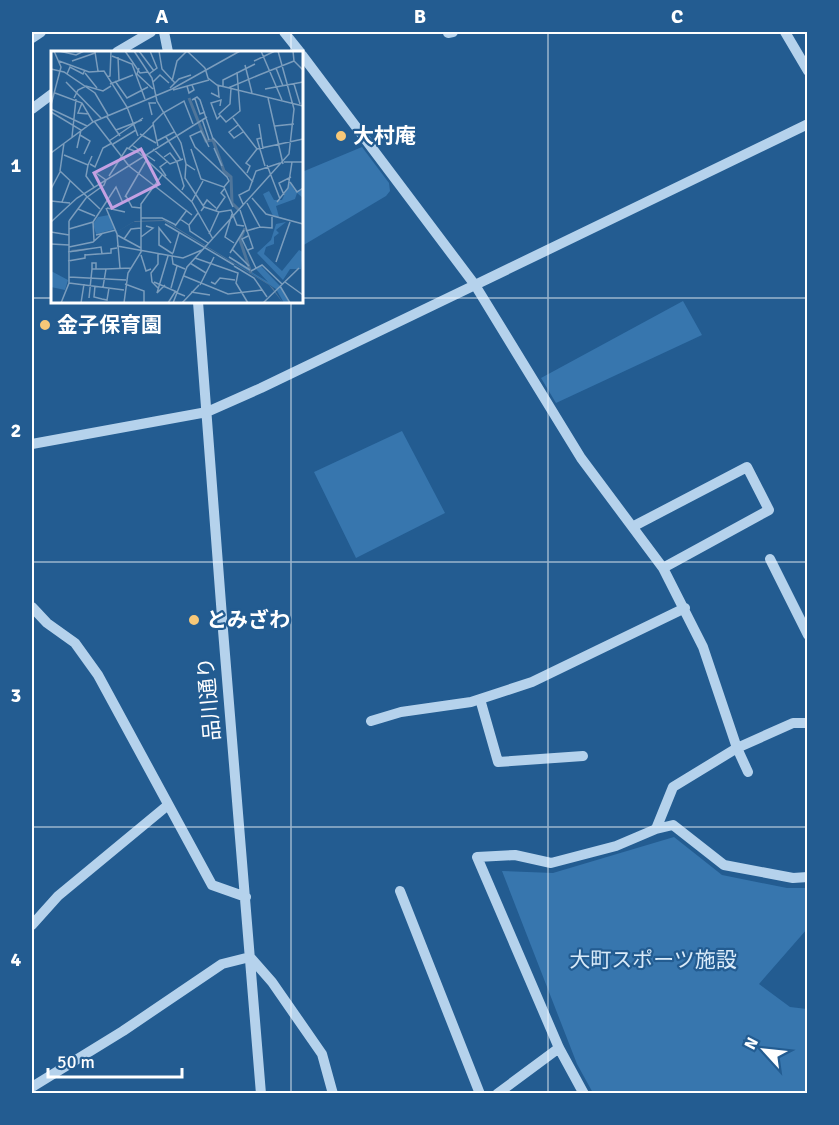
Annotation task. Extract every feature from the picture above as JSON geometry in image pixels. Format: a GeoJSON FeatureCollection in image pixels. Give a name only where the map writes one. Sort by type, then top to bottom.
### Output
{"type":"FeatureCollection","features":[{"type":"Feature","properties":{"kind":"street"},"geometry":{"type":"LineString","coordinates":[[32,38],[41,32]]}},
{"type":"Feature","properties":{"kind":"street"},"geometry":{"type":"LineString","coordinates":[[119,51],[151,32]]}},
{"type":"Feature","properties":{"kind":"street"},"geometry":{"type":"LineString","coordinates":[[164,32],[168,51]]}},
{"type":"Feature","properties":{"kind":"street"},"geometry":{"type":"LineString","coordinates":[[284,32],[299,51]]}},
{"type":"Feature","properties":{"kind":"street"},"geometry":{"type":"LineString","coordinates":[[448,32],[453,32]]}},
{"type":"Feature","properties":{"kind":"street"},"geometry":{"type":"LineString","coordinates":[[785,32],[807,71]]}},
{"type":"Feature","properties":{"kind":"street"},"geometry":{"type":"LineString","coordinates":[[303,57],[475,285],[581,458],[634,526],[663,568],[703,647],[737,748],[748,772]]}},
{"type":"Feature","properties":{"kind":"street"},"geometry":{"type":"LineString","coordinates":[[32,109],[51,95]]}},
{"type":"Feature","properties":{"kind":"street"},"geometry":{"type":"LineString","coordinates":[[32,444],[207,412],[807,124]]}},
{"type":"Feature","properties":{"kind":"street","name":"品川通り"},"geometry":{"type":"LineString","coordinates":[[198,303],[261,1094]]}},
{"type":"Feature","properties":{"kind":"street"},"geometry":{"type":"LineString","coordinates":[[634,526],[747,467],[769,510],[663,568]]}},
{"type":"Feature","properties":{"kind":"street"},"geometry":{"type":"LineString","coordinates":[[770,559],[807,635]]}},
{"type":"Feature","properties":{"kind":"street"},"geometry":{"type":"LineString","coordinates":[[32,607],[47,623],[75,643],[93,668],[212,885],[246,897]]}},
{"type":"Feature","properties":{"kind":"street"},"geometry":{"type":"LineString","coordinates":[[371,721],[401,712],[471,702],[532,682],[685,608]]}},
{"type":"Feature","properties":{"kind":"street"},"geometry":{"type":"LineString","coordinates":[[480,699],[498,762],[583,756]]}},
{"type":"Feature","properties":{"kind":"street"},"geometry":{"type":"LineString","coordinates":[[656,829],[673,787],[737,748],[793,723],[807,723]]}},
{"type":"Feature","properties":{"kind":"street"},"geometry":{"type":"LineString","coordinates":[[32,925],[58,896],[168,805]]}},
{"type":"Feature","properties":{"kind":"street"},"geometry":{"type":"LineString","coordinates":[[584,1094],[558,1048],[477,857],[515,855],[551,863],[616,846],[656,829],[673,825],[724,865],[793,878],[807,877]]}},
{"type":"Feature","properties":{"kind":"street"},"geometry":{"type":"LineString","coordinates":[[400,891],[480,1094]]}},
{"type":"Feature","properties":{"kind":"street"},"geometry":{"type":"LineString","coordinates":[[32,1087],[222,964],[250,957],[272,982],[322,1054],[333,1094]]}},
{"type":"Feature","properties":{"kind":"street"},"geometry":{"type":"LineString","coordinates":[[497,1094],[558,1048]]}},
{"type":"Feature","properties":{"kind":"green space"},"geometry":{"type":"Polygon","coordinates":[[[362,147],[389,183],[390,191],[386,196],[303,245],[303,172],[362,147]]]}},
{"type":"Feature","properties":{"kind":"green space"},"geometry":{"type":"Polygon","coordinates":[[[683,301],[702,335],[556,403],[541,378],[683,301]]]}},
{"type":"Feature","properties":{"kind":"green space"},"geometry":{"type":"Polygon","coordinates":[[[402,431],[445,513],[356,558],[314,472],[402,431]]]}},
{"type":"Feature","properties":{"kind":"green space","name":"大町スポーツ施設"},"geometry":{"type":"Polygon","coordinates":[[[674,837],[722,875],[787,888],[807,888],[807,929],[759,984],[790,1007],[807,1009],[807,1093],[593,1093],[577,1064],[502,871],[553,873],[674,837]]]}},
{"type":"Feature","properties":{"kind":"place","name":"大村庵"},"geometry":{"type":"Point","coordinates":[341,136]}},
{"type":"Feature","properties":{"kind":"place","name":"金子保育園"},"geometry":{"type":"Point","coordinates":[45,325]}},
{"type":"Feature","properties":{"kind":"place","name":"とみざわ"},"geometry":{"type":"Point","coordinates":[194,620]}}]}
